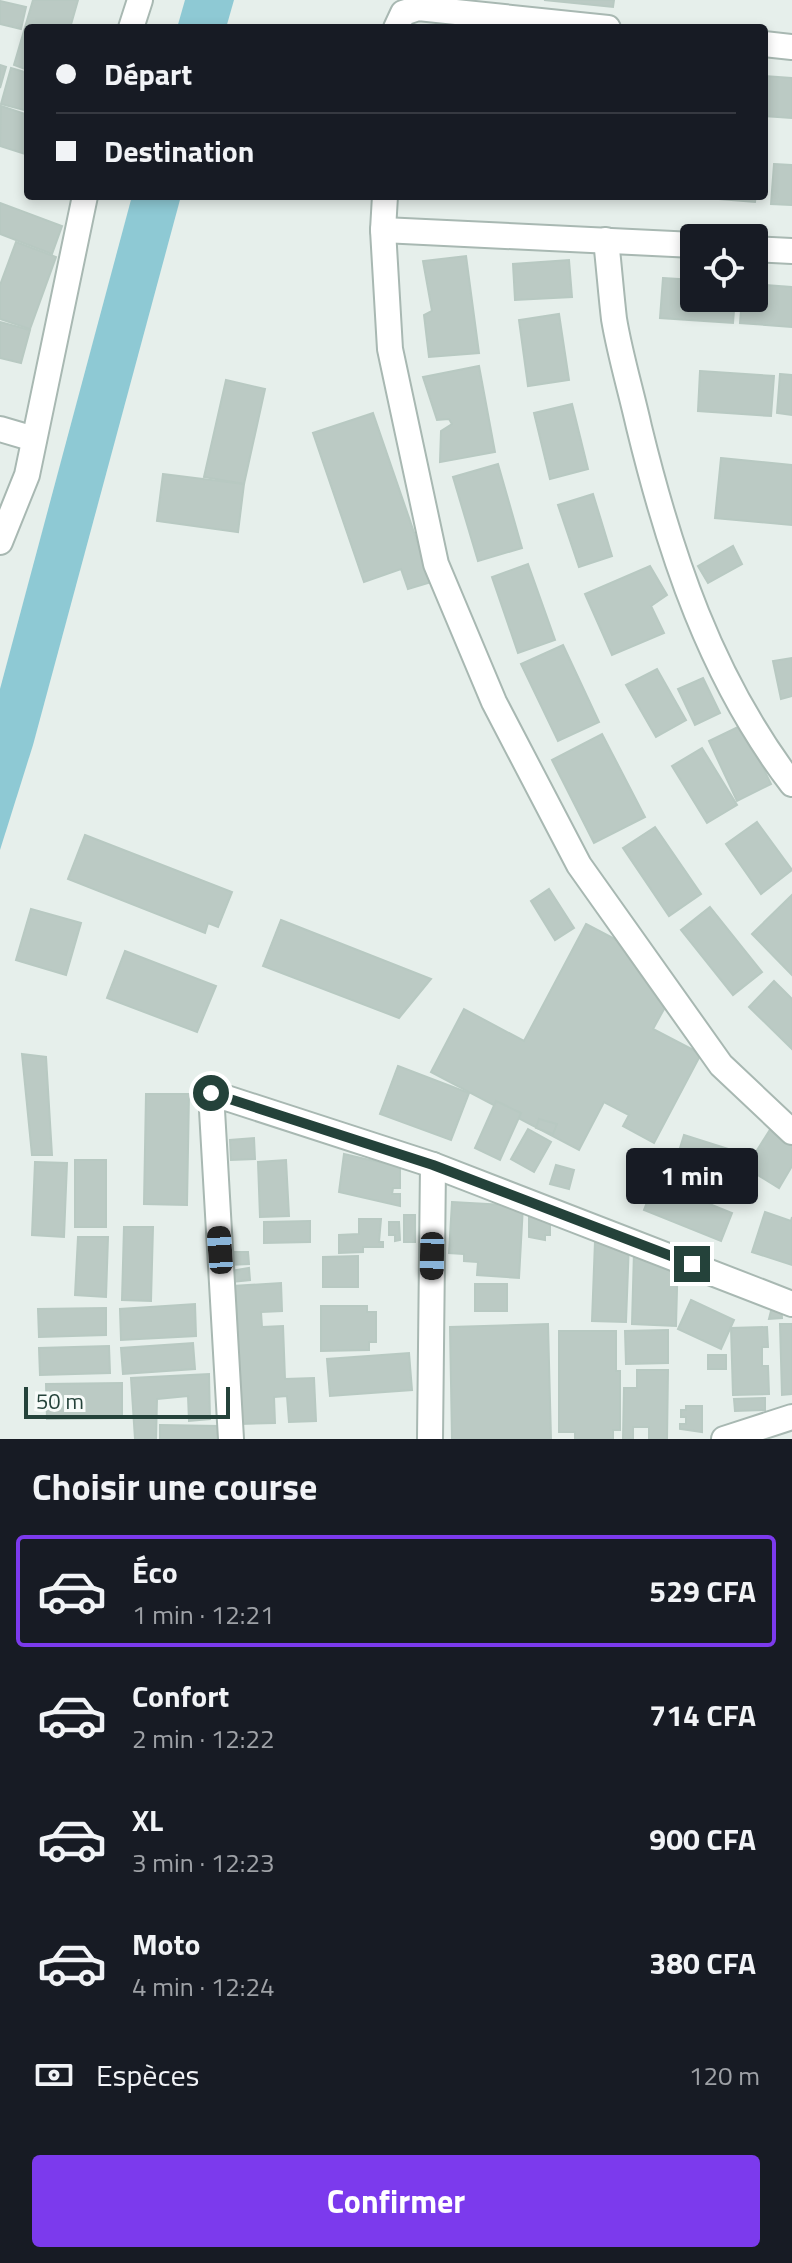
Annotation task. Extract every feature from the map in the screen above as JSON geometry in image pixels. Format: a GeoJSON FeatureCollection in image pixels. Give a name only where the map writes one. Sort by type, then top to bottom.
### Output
{"type":"FeatureCollection","features":[{"type":"Feature","properties":{"kind":"street"},"geometry":{"type":"LineString","coordinates":[[132,24],[140,0]]}},
{"type":"Feature","properties":{"kind":"street"},"geometry":{"type":"LineString","coordinates":[[398,24],[403,13],[418,8],[570,24]]}},
{"type":"Feature","properties":{"kind":"street"},"geometry":{"type":"LineString","coordinates":[[768,44],[792,47]]}},
{"type":"Feature","properties":{"kind":"street"},"geometry":{"type":"LineString","coordinates":[[0,542],[27,475],[84,200]]}},
{"type":"Feature","properties":{"kind":"street"},"geometry":{"type":"LineString","coordinates":[[385,200],[383,230],[390,349],[436,564],[494,702],[579,865],[721,1065],[792,1132]]}},
{"type":"Feature","properties":{"kind":"street"},"geometry":{"type":"LineString","coordinates":[[383,230],[680,244]]}},
{"type":"Feature","properties":{"kind":"street"},"geometry":{"type":"LineString","coordinates":[[606,240],[615,321],[655,490],[684,586],[722,671],[764,747],[792,784]]}},
{"type":"Feature","properties":{"kind":"street"},"geometry":{"type":"LineString","coordinates":[[768,250],[792,251]]}},
{"type":"Feature","properties":{"kind":"street"},"geometry":{"type":"LineString","coordinates":[[0,429],[34,439]]}},
{"type":"Feature","properties":{"kind":"street"},"geometry":{"type":"LineString","coordinates":[[231,1439],[211,1093],[433,1165],[792,1304]]}},
{"type":"Feature","properties":{"kind":"street"},"geometry":{"type":"LineString","coordinates":[[430,1439],[433,1165]]}},
{"type":"Feature","properties":{"kind":"street"},"geometry":{"type":"LineString","coordinates":[[724,1439],[792,1417]]}},
{"type":"Feature","properties":{"kind":"water"},"geometry":{"type":"Polygon","coordinates":[[[185,0],[234,0],[227,24],[178,24],[185,0]]]}},
{"type":"Feature","properties":{"kind":"water"},"geometry":{"type":"Polygon","coordinates":[[[131,200],[180,200],[33,745],[0,850],[0,689],[131,200]]]}},
{"type":"Feature","properties":{"kind":"building"},"geometry":{"type":"Polygon","coordinates":[[[33,0],[78,0],[71,24],[26,24],[33,0]]]}},
{"type":"Feature","properties":{"kind":"building"},"geometry":{"type":"Polygon","coordinates":[[[544,0],[614,0],[613,7],[544,0]]]}},
{"type":"Feature","properties":{"kind":"building"},"geometry":{"type":"Polygon","coordinates":[[[0,1],[26,7],[21,29],[0,24],[0,1]]]}},
{"type":"Feature","properties":{"kind":"building"},"geometry":{"type":"Polygon","coordinates":[[[24,31],[24,69],[14,65],[24,31]]]}},
{"type":"Feature","properties":{"kind":"building"},"geometry":{"type":"Polygon","coordinates":[[[0,65],[6,67],[0,88],[0,65]]]}},
{"type":"Feature","properties":{"kind":"building"},"geometry":{"type":"Polygon","coordinates":[[[11,68],[24,72],[24,110],[1,104],[11,68]]]}},
{"type":"Feature","properties":{"kind":"building"},"geometry":{"type":"Polygon","coordinates":[[[768,76],[792,78],[792,118],[768,116],[768,76]]]}},
{"type":"Feature","properties":{"kind":"building"},"geometry":{"type":"Polygon","coordinates":[[[1,106],[24,114],[24,154],[0,146],[1,106]]]}},
{"type":"Feature","properties":{"kind":"building"},"geometry":{"type":"Polygon","coordinates":[[[774,164],[792,165],[792,205],[771,204],[774,164]]]}},
{"type":"Feature","properties":{"kind":"building"},"geometry":{"type":"Polygon","coordinates":[[[0,203],[62,226],[52,254],[0,234],[0,203]]]}},
{"type":"Feature","properties":{"kind":"building"},"geometry":{"type":"Polygon","coordinates":[[[16,242],[56,257],[30,329],[0,319],[0,285],[16,242]]]}},
{"type":"Feature","properties":{"kind":"building"},"geometry":{"type":"Polygon","coordinates":[[[466,256],[479,353],[429,357],[424,315],[432,311],[423,261],[466,256]]]}},
{"type":"Feature","properties":{"kind":"building"},"geometry":{"type":"Polygon","coordinates":[[[569,260],[572,297],[515,300],[513,264],[569,260]]]}},
{"type":"Feature","properties":{"kind":"building"},"geometry":{"type":"Polygon","coordinates":[[[663,278],[680,279],[680,312],[734,312],[733,323],[660,318],[663,278]]]}},
{"type":"Feature","properties":{"kind":"building"},"geometry":{"type":"Polygon","coordinates":[[[768,285],[792,287],[792,327],[740,323],[741,312],[768,312],[768,285]]]}},
{"type":"Feature","properties":{"kind":"building"},"geometry":{"type":"Polygon","coordinates":[[[559,314],[569,380],[528,386],[519,320],[559,314]]]}},
{"type":"Feature","properties":{"kind":"building"},"geometry":{"type":"Polygon","coordinates":[[[0,322],[30,330],[21,363],[0,358],[0,322]]]}},
{"type":"Feature","properties":{"kind":"building"},"geometry":{"type":"Polygon","coordinates":[[[479,366],[495,452],[440,462],[441,431],[452,424],[449,419],[437,420],[423,377],[479,366]]]}},
{"type":"Feature","properties":{"kind":"building"},"geometry":{"type":"Polygon","coordinates":[[[700,371],[774,376],[771,416],[698,411],[700,371]]]}},
{"type":"Feature","properties":{"kind":"building"},"geometry":{"type":"Polygon","coordinates":[[[780,374],[792,375],[792,415],[777,413],[780,374]]]}},
{"type":"Feature","properties":{"kind":"building"},"geometry":{"type":"Polygon","coordinates":[[[226,380],[265,389],[244,484],[204,477],[226,380]]]}},
{"type":"Feature","properties":{"kind":"building"},"geometry":{"type":"Polygon","coordinates":[[[572,404],[588,469],[550,479],[534,413],[572,404]]]}},
{"type":"Feature","properties":{"kind":"building"},"geometry":{"type":"Polygon","coordinates":[[[373,413],[431,582],[408,589],[401,569],[364,582],[313,433],[373,413]]]}},
{"type":"Feature","properties":{"kind":"building"},"geometry":{"type":"Polygon","coordinates":[[[721,458],[792,465],[792,525],[715,518],[721,458]]]}},
{"type":"Feature","properties":{"kind":"building"},"geometry":{"type":"Polygon","coordinates":[[[498,464],[522,548],[478,561],[453,477],[498,464]]]}},
{"type":"Feature","properties":{"kind":"building"},"geometry":{"type":"Polygon","coordinates":[[[163,474],[244,484],[238,532],[157,521],[163,474]]]}},
{"type":"Feature","properties":{"kind":"building"},"geometry":{"type":"Polygon","coordinates":[[[593,494],[612,556],[579,567],[558,505],[593,494]]]}},
{"type":"Feature","properties":{"kind":"building"},"geometry":{"type":"Polygon","coordinates":[[[733,546],[742,564],[708,583],[698,566],[733,546]]]}},
{"type":"Feature","properties":{"kind":"building"},"geometry":{"type":"Polygon","coordinates":[[[528,564],[555,640],[518,653],[492,577],[528,564]]]}},
{"type":"Feature","properties":{"kind":"building"},"geometry":{"type":"Polygon","coordinates":[[[650,566],[667,595],[651,606],[664,633],[612,655],[585,594],[650,566]]]}},
{"type":"Feature","properties":{"kind":"building"},"geometry":{"type":"Polygon","coordinates":[[[563,645],[599,722],[558,741],[521,664],[563,645]]]}},
{"type":"Feature","properties":{"kind":"building"},"geometry":{"type":"Polygon","coordinates":[[[792,658],[792,696],[781,699],[773,661],[792,658]]]}},
{"type":"Feature","properties":{"kind":"building"},"geometry":{"type":"Polygon","coordinates":[[[657,669],[686,720],[656,737],[626,685],[657,669]]]}},
{"type":"Feature","properties":{"kind":"building"},"geometry":{"type":"Polygon","coordinates":[[[703,678],[720,713],[695,725],[678,689],[703,678]]]}},
{"type":"Feature","properties":{"kind":"building"},"geometry":{"type":"Polygon","coordinates":[[[742,725],[771,784],[737,801],[709,741],[742,725]]]}},
{"type":"Feature","properties":{"kind":"building"},"geometry":{"type":"Polygon","coordinates":[[[602,734],[645,817],[594,843],[552,760],[602,734]]]}},
{"type":"Feature","properties":{"kind":"building"},"geometry":{"type":"Polygon","coordinates":[[[702,748],[737,805],[707,823],[672,766],[702,748]]]}},
{"type":"Feature","properties":{"kind":"building"},"geometry":{"type":"Polygon","coordinates":[[[757,822],[792,870],[761,894],[726,844],[757,822]]]}},
{"type":"Feature","properties":{"kind":"building"},"geometry":{"type":"Polygon","coordinates":[[[655,827],[701,894],[669,916],[623,848],[655,827]]]}},
{"type":"Feature","properties":{"kind":"building"},"geometry":{"type":"Polygon","coordinates":[[[85,835],[232,892],[218,927],[208,923],[205,933],[68,879],[85,835]]]}},
{"type":"Feature","properties":{"kind":"building"},"geometry":{"type":"Polygon","coordinates":[[[549,889],[574,928],[555,940],[531,901],[549,889]]]}},
{"type":"Feature","properties":{"kind":"building"},"geometry":{"type":"Polygon","coordinates":[[[792,895],[792,975],[752,934],[792,895]]]}},
{"type":"Feature","properties":{"kind":"building"},"geometry":{"type":"Polygon","coordinates":[[[710,907],[762,972],[733,995],[681,930],[710,907]]]}},
{"type":"Feature","properties":{"kind":"building"},"geometry":{"type":"Polygon","coordinates":[[[31,909],[81,923],[66,975],[16,960],[31,909]]]}},
{"type":"Feature","properties":{"kind":"building"},"geometry":{"type":"Polygon","coordinates":[[[281,920],[431,979],[399,1018],[263,966],[281,920]]]}},
{"type":"Feature","properties":{"kind":"building"},"geometry":{"type":"Polygon","coordinates":[[[586,924],[649,957],[641,974],[674,991],[653,1029],[701,1054],[654,1143],[623,1126],[629,1115],[604,1102],[579,1150],[431,1072],[464,1009],[524,1041],[586,924]]]}},
{"type":"Feature","properties":{"kind":"building"},"geometry":{"type":"Polygon","coordinates":[[[125,951],[216,986],[197,1032],[107,998],[125,951]]]}},
{"type":"Feature","properties":{"kind":"building"},"geometry":{"type":"Polygon","coordinates":[[[774,981],[792,999],[792,1049],[749,1007],[774,981]]]}},
{"type":"Feature","properties":{"kind":"building"},"geometry":{"type":"Polygon","coordinates":[[[22,1054],[46,1057],[52,1155],[32,1155],[22,1054]]]}},
{"type":"Feature","properties":{"kind":"building"},"geometry":{"type":"Polygon","coordinates":[[[398,1066],[469,1093],[451,1140],[380,1114],[398,1066]]]}},
{"type":"Feature","properties":{"kind":"building"},"geometry":{"type":"Polygon","coordinates":[[[146,1094],[189,1094],[187,1205],[144,1204],[146,1094]]]}},
{"type":"Feature","properties":{"kind":"building"},"geometry":{"type":"Polygon","coordinates":[[[496,1101],[521,1113],[500,1160],[475,1148],[496,1101]]]}},
{"type":"Feature","properties":{"kind":"building"},"geometry":{"type":"Polygon","coordinates":[[[539,1119],[557,1124],[553,1134],[536,1128],[539,1119]]]}},
{"type":"Feature","properties":{"kind":"building"},"geometry":{"type":"Polygon","coordinates":[[[771,1128],[792,1141],[792,1166],[779,1188],[746,1168],[771,1128]]]}},
{"type":"Feature","properties":{"kind":"building"},"geometry":{"type":"Polygon","coordinates":[[[528,1129],[551,1142],[534,1172],[511,1159],[528,1129]]]}},
{"type":"Feature","properties":{"kind":"building"},"geometry":{"type":"Polygon","coordinates":[[[684,1135],[747,1155],[738,1183],[675,1164],[684,1135]]]}},
{"type":"Feature","properties":{"kind":"building"},"geometry":{"type":"Polygon","coordinates":[[[254,1138],[255,1159],[231,1160],[230,1140],[254,1138]]]}},
{"type":"Feature","properties":{"kind":"building"},"geometry":{"type":"Polygon","coordinates":[[[344,1154],[400,1167],[400,1188],[393,1188],[392,1194],[400,1194],[400,1206],[339,1192],[344,1154]]]}},
{"type":"Feature","properties":{"kind":"building"},"geometry":{"type":"Polygon","coordinates":[[[75,1160],[106,1160],[106,1227],[75,1227],[75,1160]]]}},
{"type":"Feature","properties":{"kind":"building"},"geometry":{"type":"Polygon","coordinates":[[[286,1160],[289,1216],[260,1217],[258,1162],[286,1160]]]}},
{"type":"Feature","properties":{"kind":"building"},"geometry":{"type":"Polygon","coordinates":[[[35,1162],[67,1163],[64,1237],[32,1235],[35,1162]]]}},
{"type":"Feature","properties":{"kind":"building"},"geometry":{"type":"Polygon","coordinates":[[[556,1165],[574,1170],[569,1189],[550,1184],[556,1165]]]}},
{"type":"Feature","properties":{"kind":"building"},"geometry":{"type":"Polygon","coordinates":[[[655,1182],[732,1213],[721,1241],[644,1210],[655,1182]]]}},
{"type":"Feature","properties":{"kind":"building"},"geometry":{"type":"Polygon","coordinates":[[[452,1202],[523,1206],[519,1278],[477,1275],[478,1262],[464,1261],[464,1254],[449,1253],[452,1202]]]}},
{"type":"Feature","properties":{"kind":"building"},"geometry":{"type":"Polygon","coordinates":[[[765,1212],[791,1221],[792,1217],[792,1265],[752,1252],[765,1212]]]}},
{"type":"Feature","properties":{"kind":"building"},"geometry":{"type":"Polygon","coordinates":[[[404,1215],[415,1215],[415,1242],[404,1242],[404,1215]]]}},
{"type":"Feature","properties":{"kind":"building"},"geometry":{"type":"Polygon","coordinates":[[[529,1215],[550,1215],[550,1235],[545,1235],[545,1240],[529,1237],[529,1215]]]}},
{"type":"Feature","properties":{"kind":"building"},"geometry":{"type":"Polygon","coordinates":[[[359,1219],[381,1219],[379,1242],[383,1242],[383,1247],[363,1247],[363,1252],[339,1253],[339,1235],[359,1234],[359,1219]]]}},
{"type":"Feature","properties":{"kind":"building"},"geometry":{"type":"Polygon","coordinates":[[[310,1221],[310,1242],[264,1243],[264,1222],[310,1221]]]}},
{"type":"Feature","properties":{"kind":"building"},"geometry":{"type":"Polygon","coordinates":[[[389,1222],[399,1222],[400,1240],[395,1241],[395,1235],[389,1235],[389,1222]]]}},
{"type":"Feature","properties":{"kind":"building"},"geometry":{"type":"Polygon","coordinates":[[[124,1227],[153,1227],[151,1301],[122,1300],[124,1227]]]}},
{"type":"Feature","properties":{"kind":"building"},"geometry":{"type":"Polygon","coordinates":[[[78,1237],[108,1237],[106,1297],[75,1295],[78,1237]]]}},
{"type":"Feature","properties":{"kind":"building"},"geometry":{"type":"Polygon","coordinates":[[[595,1241],[629,1242],[626,1322],[592,1321],[595,1241]]]}},
{"type":"Feature","properties":{"kind":"building"},"geometry":{"type":"Polygon","coordinates":[[[634,1251],[678,1252],[676,1326],[632,1324],[634,1251]]]}},
{"type":"Feature","properties":{"kind":"building"},"geometry":{"type":"Polygon","coordinates":[[[229,1252],[248,1252],[249,1264],[229,1265],[229,1252]]]}},
{"type":"Feature","properties":{"kind":"building"},"geometry":{"type":"Polygon","coordinates":[[[358,1256],[358,1287],[323,1287],[323,1257],[358,1256]]]}},
{"type":"Feature","properties":{"kind":"building"},"geometry":{"type":"Polygon","coordinates":[[[249,1268],[250,1280],[232,1282],[230,1271],[249,1268]]]}},
{"type":"Feature","properties":{"kind":"building"},"geometry":{"type":"Polygon","coordinates":[[[281,1283],[282,1311],[261,1312],[262,1327],[283,1326],[285,1379],[314,1378],[316,1421],[289,1422],[287,1396],[274,1397],[275,1423],[240,1424],[233,1286],[281,1283]]]}},
{"type":"Feature","properties":{"kind":"building"},"geometry":{"type":"Polygon","coordinates":[[[475,1284],[507,1284],[507,1311],[475,1311],[475,1284]]]}},
{"type":"Feature","properties":{"kind":"building"},"geometry":{"type":"Polygon","coordinates":[[[691,1300],[734,1320],[721,1349],[678,1329],[691,1300]]]}},
{"type":"Feature","properties":{"kind":"building"},"geometry":{"type":"Polygon","coordinates":[[[781,1303],[782,1318],[769,1319],[772,1307],[781,1303]]]}},
{"type":"Feature","properties":{"kind":"building"},"geometry":{"type":"Polygon","coordinates":[[[195,1304],[196,1336],[121,1340],[120,1309],[195,1304]]]}},
{"type":"Feature","properties":{"kind":"building"},"geometry":{"type":"Polygon","coordinates":[[[321,1306],[367,1306],[367,1312],[376,1312],[376,1342],[369,1342],[369,1350],[321,1351],[321,1306]]]}},
{"type":"Feature","properties":{"kind":"building"},"geometry":{"type":"Polygon","coordinates":[[[106,1308],[106,1335],[39,1337],[38,1309],[106,1308]]]}},
{"type":"Feature","properties":{"kind":"building"},"geometry":{"type":"Polygon","coordinates":[[[548,1324],[551,1439],[452,1439],[450,1327],[548,1324]]]}},
{"type":"Feature","properties":{"kind":"building"},"geometry":{"type":"Polygon","coordinates":[[[780,1324],[792,1324],[792,1394],[782,1395],[780,1324]]]}},
{"type":"Feature","properties":{"kind":"building"},"geometry":{"type":"Polygon","coordinates":[[[767,1327],[768,1347],[762,1347],[762,1366],[768,1366],[769,1394],[733,1395],[731,1328],[767,1327]]]}},
{"type":"Feature","properties":{"kind":"building"},"geometry":{"type":"Polygon","coordinates":[[[668,1330],[668,1363],[626,1364],[625,1331],[668,1330]]]}},
{"type":"Feature","properties":{"kind":"building"},"geometry":{"type":"Polygon","coordinates":[[[559,1331],[616,1331],[620,1430],[613,1430],[613,1439],[575,1439],[575,1432],[559,1432],[559,1331]]]}},
{"type":"Feature","properties":{"kind":"building"},"geometry":{"type":"Polygon","coordinates":[[[193,1343],[195,1369],[123,1374],[121,1348],[193,1343]]]}},
{"type":"Feature","properties":{"kind":"building"},"geometry":{"type":"Polygon","coordinates":[[[109,1346],[110,1373],[40,1375],[39,1348],[109,1346]]]}},
{"type":"Feature","properties":{"kind":"building"},"geometry":{"type":"Polygon","coordinates":[[[409,1353],[412,1390],[330,1396],[327,1359],[409,1353]]]}},
{"type":"Feature","properties":{"kind":"building"},"geometry":{"type":"Polygon","coordinates":[[[708,1355],[726,1355],[726,1369],[708,1369],[708,1355]]]}},
{"type":"Feature","properties":{"kind":"building"},"geometry":{"type":"Polygon","coordinates":[[[637,1370],[668,1370],[667,1439],[649,1439],[649,1427],[633,1427],[633,1439],[623,1439],[624,1388],[637,1388],[637,1370]]]}},
{"type":"Feature","properties":{"kind":"building"},"geometry":{"type":"Polygon","coordinates":[[[209,1374],[210,1419],[189,1421],[188,1396],[157,1399],[156,1439],[135,1439],[131,1378],[209,1374]]]}},
{"type":"Feature","properties":{"kind":"building"},"geometry":{"type":"Polygon","coordinates":[[[122,1383],[122,1418],[47,1419],[46,1384],[122,1383]]]}},
{"type":"Feature","properties":{"kind":"building"},"geometry":{"type":"Polygon","coordinates":[[[765,1398],[765,1410],[735,1411],[734,1399],[765,1398]]]}},
{"type":"Feature","properties":{"kind":"building"},"geometry":{"type":"Polygon","coordinates":[[[686,1406],[702,1406],[702,1432],[680,1429],[680,1424],[686,1424],[681,1410],[686,1410],[686,1406]]]}},
{"type":"Feature","properties":{"kind":"building"},"geometry":{"type":"Polygon","coordinates":[[[160,1425],[219,1426],[219,1439],[160,1439],[160,1425]]]}},
{"type":"Feature","properties":{"kind":"route"},"geometry":{"type":"LineString","coordinates":[[211,1093],[433,1165],[692,1264]]}}]}
